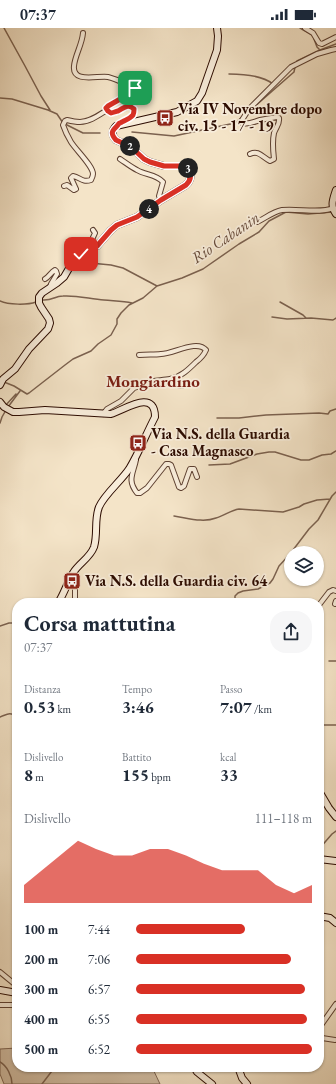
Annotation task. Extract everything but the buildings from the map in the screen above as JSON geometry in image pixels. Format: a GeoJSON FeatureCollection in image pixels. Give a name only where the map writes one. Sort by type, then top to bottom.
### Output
{"type":"FeatureCollection","features":[{"type":"Feature","properties":{"kind":"main road"},"geometry":{"type":"LineString","coordinates":[[0,385],[3,379],[15,368],[29,348],[48,329],[50,323],[49,319],[39,303],[39,297],[42,293],[64,277],[75,258],[97,246],[117,225],[137,217],[189,182],[191,175],[186,166],[164,166],[150,162],[144,159],[131,147],[116,140],[113,135],[113,130],[118,126],[177,112],[197,101],[202,93],[217,50],[217,28]]}},
{"type":"Feature","properties":{"kind":"main road"},"geometry":{"type":"LineString","coordinates":[[336,190],[334,204],[336,214]]}},
{"type":"Feature","properties":{"kind":"main road"},"geometry":{"type":"LineString","coordinates":[[0,402],[4,407],[13,412],[45,410],[111,414],[139,402],[144,402],[151,405],[155,411],[155,417],[129,468],[104,498],[99,507],[94,547],[87,559],[74,572],[61,598]]}},
{"type":"Feature","properties":{"kind":"main road"},"geometry":{"type":"LineString","coordinates":[[324,800],[336,817]]}},
{"type":"Feature","properties":{"kind":"main road"},"geometry":{"type":"LineString","coordinates":[[324,860],[336,861]]}},
{"type":"Feature","properties":{"kind":"main road"},"geometry":{"type":"LineString","coordinates":[[324,917],[330,918],[336,923]]}},
{"type":"Feature","properties":{"kind":"main road"},"geometry":{"type":"LineString","coordinates":[[0,990],[12,992]]}},
{"type":"Feature","properties":{"kind":"main road"},"geometry":{"type":"LineString","coordinates":[[197,1072],[212,1084]]}},
{"type":"Feature","properties":{"kind":"main road"},"geometry":{"type":"LineString","coordinates":[[240,1072],[242,1078],[247,1084]]}},
{"type":"Feature","properties":{"kind":"street"},"geometry":{"type":"LineString","coordinates":[[305,28],[313,33],[319,43],[322,44],[336,37]]}},
{"type":"Feature","properties":{"kind":"street"},"geometry":{"type":"LineString","coordinates":[[64,186],[67,185],[74,190],[76,189],[71,178],[73,176],[77,176],[83,181],[88,181],[91,180],[93,176],[90,166],[72,143],[65,131],[63,125],[65,121],[85,122],[92,119],[106,110],[108,106],[136,89],[108,77],[86,78],[81,77],[76,73],[74,67],[84,33]]}},
{"type":"Feature","properties":{"kind":"street"},"geometry":{"type":"LineString","coordinates":[[250,154],[256,152],[260,153],[270,161],[274,159],[272,148],[274,132],[280,122],[279,118],[277,117],[248,124],[244,123],[242,120],[249,109],[293,65],[301,63],[325,51],[336,49]]}},
{"type":"Feature","properties":{"kind":"street"},"geometry":{"type":"LineString","coordinates":[[106,110],[111,113],[128,106],[131,106],[134,109],[133,115],[129,119],[120,122],[118,126]]}},
{"type":"Feature","properties":{"kind":"street"},"geometry":{"type":"LineString","coordinates":[[120,159],[137,170],[152,175],[163,182],[159,196],[161,200]]}},
{"type":"Feature","properties":{"kind":"street"},"geometry":{"type":"LineString","coordinates":[[257,222],[271,214],[283,210],[328,210],[334,204]]}},
{"type":"Feature","properties":{"kind":"street"},"geometry":{"type":"LineString","coordinates":[[75,258],[75,255],[90,244],[94,238],[95,233],[93,230]]}},
{"type":"Feature","properties":{"kind":"street"},"geometry":{"type":"LineString","coordinates":[[45,279],[53,271],[56,271],[56,276],[50,288]]}},
{"type":"Feature","properties":{"kind":"street"},"geometry":{"type":"LineString","coordinates":[[103,414],[107,409],[122,401],[134,388],[140,384],[171,379],[187,371],[201,358],[206,350],[203,347],[195,346],[163,354],[139,355]]}},
{"type":"Feature","properties":{"kind":"street"},"geometry":{"type":"LineString","coordinates":[[134,388],[167,383],[182,386]]}},
{"type":"Feature","properties":{"kind":"street"},"geometry":{"type":"LineString","coordinates":[[136,455],[131,481],[137,493],[140,493],[147,488],[166,464],[171,465],[179,487],[184,486],[190,469],[194,469],[197,477]]}},
{"type":"Feature","properties":{"kind":"street"},"geometry":{"type":"LineString","coordinates":[[74,572],[75,598]]}},
{"type":"Feature","properties":{"kind":"street"},"geometry":{"type":"LineString","coordinates":[[324,598],[329,592],[336,590]]}},
{"type":"Feature","properties":{"kind":"street"},"geometry":{"type":"LineString","coordinates":[[0,972],[12,982]]}},
{"type":"Feature","properties":{"kind":"street"},"geometry":{"type":"LineString","coordinates":[[324,1021],[336,1004]]}},
{"type":"Feature","properties":{"kind":"street"},"geometry":{"type":"LineString","coordinates":[[0,1005],[12,1005]]}},
{"type":"Feature","properties":{"kind":"street"},"geometry":{"type":"LineString","coordinates":[[324,1038],[335,1040]]}},
{"type":"Feature","properties":{"kind":"shaded area"},"geometry":{"type":"Polygon","coordinates":[[[12,1048],[12,1072],[154,1072],[160,1084],[4,1084],[0,1074],[0,1049],[12,1048]]]}},
{"type":"Feature","properties":{"kind":"waterway"},"geometry":{"type":"LineString","coordinates":[[4,28],[50,110]]}},
{"type":"Feature","properties":{"kind":"waterway"},"geometry":{"type":"LineString","coordinates":[[300,28],[312,35]]}},
{"type":"Feature","properties":{"kind":"waterway"},"geometry":{"type":"LineString","coordinates":[[314,39],[319,49]]}},
{"type":"Feature","properties":{"kind":"waterway"},"geometry":{"type":"LineString","coordinates":[[297,61],[336,44]]}},
{"type":"Feature","properties":{"kind":"waterway"},"geometry":{"type":"LineString","coordinates":[[253,108],[294,72],[295,67]]}},
{"type":"Feature","properties":{"kind":"waterway"},"geometry":{"type":"LineString","coordinates":[[229,74],[258,77],[273,84]]}},
{"type":"Feature","properties":{"kind":"waterway"},"geometry":{"type":"LineString","coordinates":[[0,98],[12,99],[48,110],[57,114],[63,123],[83,133],[100,133]]}},
{"type":"Feature","properties":{"kind":"waterway"},"geometry":{"type":"LineString","coordinates":[[132,132],[174,136],[235,123],[242,117]]}},
{"type":"Feature","properties":{"kind":"waterway","name":"Rio Cabanin"},"geometry":{"type":"LineString","coordinates":[[4,382],[27,394],[29,393],[73,359],[91,351],[111,335],[121,313],[129,305],[143,298],[157,286],[203,269],[259,232],[269,221],[286,212],[308,214],[332,212]]}},
{"type":"Feature","properties":{"kind":"waterway"},"geometry":{"type":"LineString","coordinates":[[80,262],[111,265],[123,268],[157,286]]}},
{"type":"Feature","properties":{"kind":"waterway"},"geometry":{"type":"LineString","coordinates":[[42,300],[49,300],[60,296],[68,296],[132,303]]}},
{"type":"Feature","properties":{"kind":"waterway"},"geometry":{"type":"LineString","coordinates":[[0,301],[18,304],[36,302]]}},
{"type":"Feature","properties":{"kind":"waterway"},"geometry":{"type":"LineString","coordinates":[[280,302],[306,318]]}},
{"type":"Feature","properties":{"kind":"waterway"},"geometry":{"type":"LineString","coordinates":[[272,317],[287,319],[311,318],[333,320],[336,318]]}},
{"type":"Feature","properties":{"kind":"waterway"},"geometry":{"type":"LineString","coordinates":[[8,407],[20,391]]}},
{"type":"Feature","properties":{"kind":"waterway"},"geometry":{"type":"LineString","coordinates":[[5,406],[16,394]]}},
{"type":"Feature","properties":{"kind":"waterway"},"geometry":{"type":"LineString","coordinates":[[217,418],[319,413],[328,414],[330,411],[336,409]]}},
{"type":"Feature","properties":{"kind":"waterway"},"geometry":{"type":"LineString","coordinates":[[0,423],[6,410]]}},
{"type":"Feature","properties":{"kind":"waterway"},"geometry":{"type":"LineString","coordinates":[[209,465],[230,464],[257,454],[269,452],[275,452],[301,460],[309,460],[322,455],[331,454],[336,451]]}},
{"type":"Feature","properties":{"kind":"waterway"},"geometry":{"type":"LineString","coordinates":[[235,598],[238,593],[258,589],[270,583],[279,566],[318,520],[332,496],[336,492]]}},
{"type":"Feature","properties":{"kind":"waterway"},"geometry":{"type":"LineString","coordinates":[[174,516],[195,520],[206,520],[219,517],[239,509],[283,512],[317,500],[330,499]]}},
{"type":"Feature","properties":{"kind":"waterway"},"geometry":{"type":"LineString","coordinates":[[0,626],[12,623]]}},
{"type":"Feature","properties":{"kind":"waterway"},"geometry":{"type":"LineString","coordinates":[[329,661],[336,661]]}},
{"type":"Feature","properties":{"kind":"waterway"},"geometry":{"type":"LineString","coordinates":[[0,717],[7,714],[12,714]]}},
{"type":"Feature","properties":{"kind":"waterway"},"geometry":{"type":"LineString","coordinates":[[324,725],[336,725]]}},
{"type":"Feature","properties":{"kind":"waterway"},"geometry":{"type":"LineString","coordinates":[[324,843],[336,831]]}},
{"type":"Feature","properties":{"kind":"waterway"},"geometry":{"type":"LineString","coordinates":[[0,1062],[9,1072],[12,1084]]}},
{"type":"Feature","properties":{"kind":"waterway"},"geometry":{"type":"LineString","coordinates":[[42,1084],[51,1072]]}},
{"type":"Feature","properties":{"kind":"place","name":"Via IV Novembre dopo civ. 15 - 17 - 19"},"geometry":{"type":"Point","coordinates":[165,118]}},
{"type":"Feature","properties":{"kind":"place","name":"Via N.S. della Guardia - Casa Magnasco"},"geometry":{"type":"Point","coordinates":[138,443]}},
{"type":"Feature","properties":{"kind":"place","name":"Via N.S. della Guardia civ. 64"},"geometry":{"type":"Point","coordinates":[72,581]}},
{"type":"Feature","properties":{"kind":"district","name":"Mongiardino"},"geometry":{"type":"Point","coordinates":[153,381]}},
{"type":"Feature","properties":{"kind":"route"},"geometry":{"type":"LineString","coordinates":[[81,254],[102,242],[117,225],[137,217],[186,185],[191,177],[186,166],[164,166],[150,162],[144,159],[131,147],[114,138],[112,133],[114,128],[118,126],[120,122],[129,119],[133,115],[134,109],[131,106],[128,106],[111,113],[106,110],[106,108],[136,89],[135,88]]}}]}
